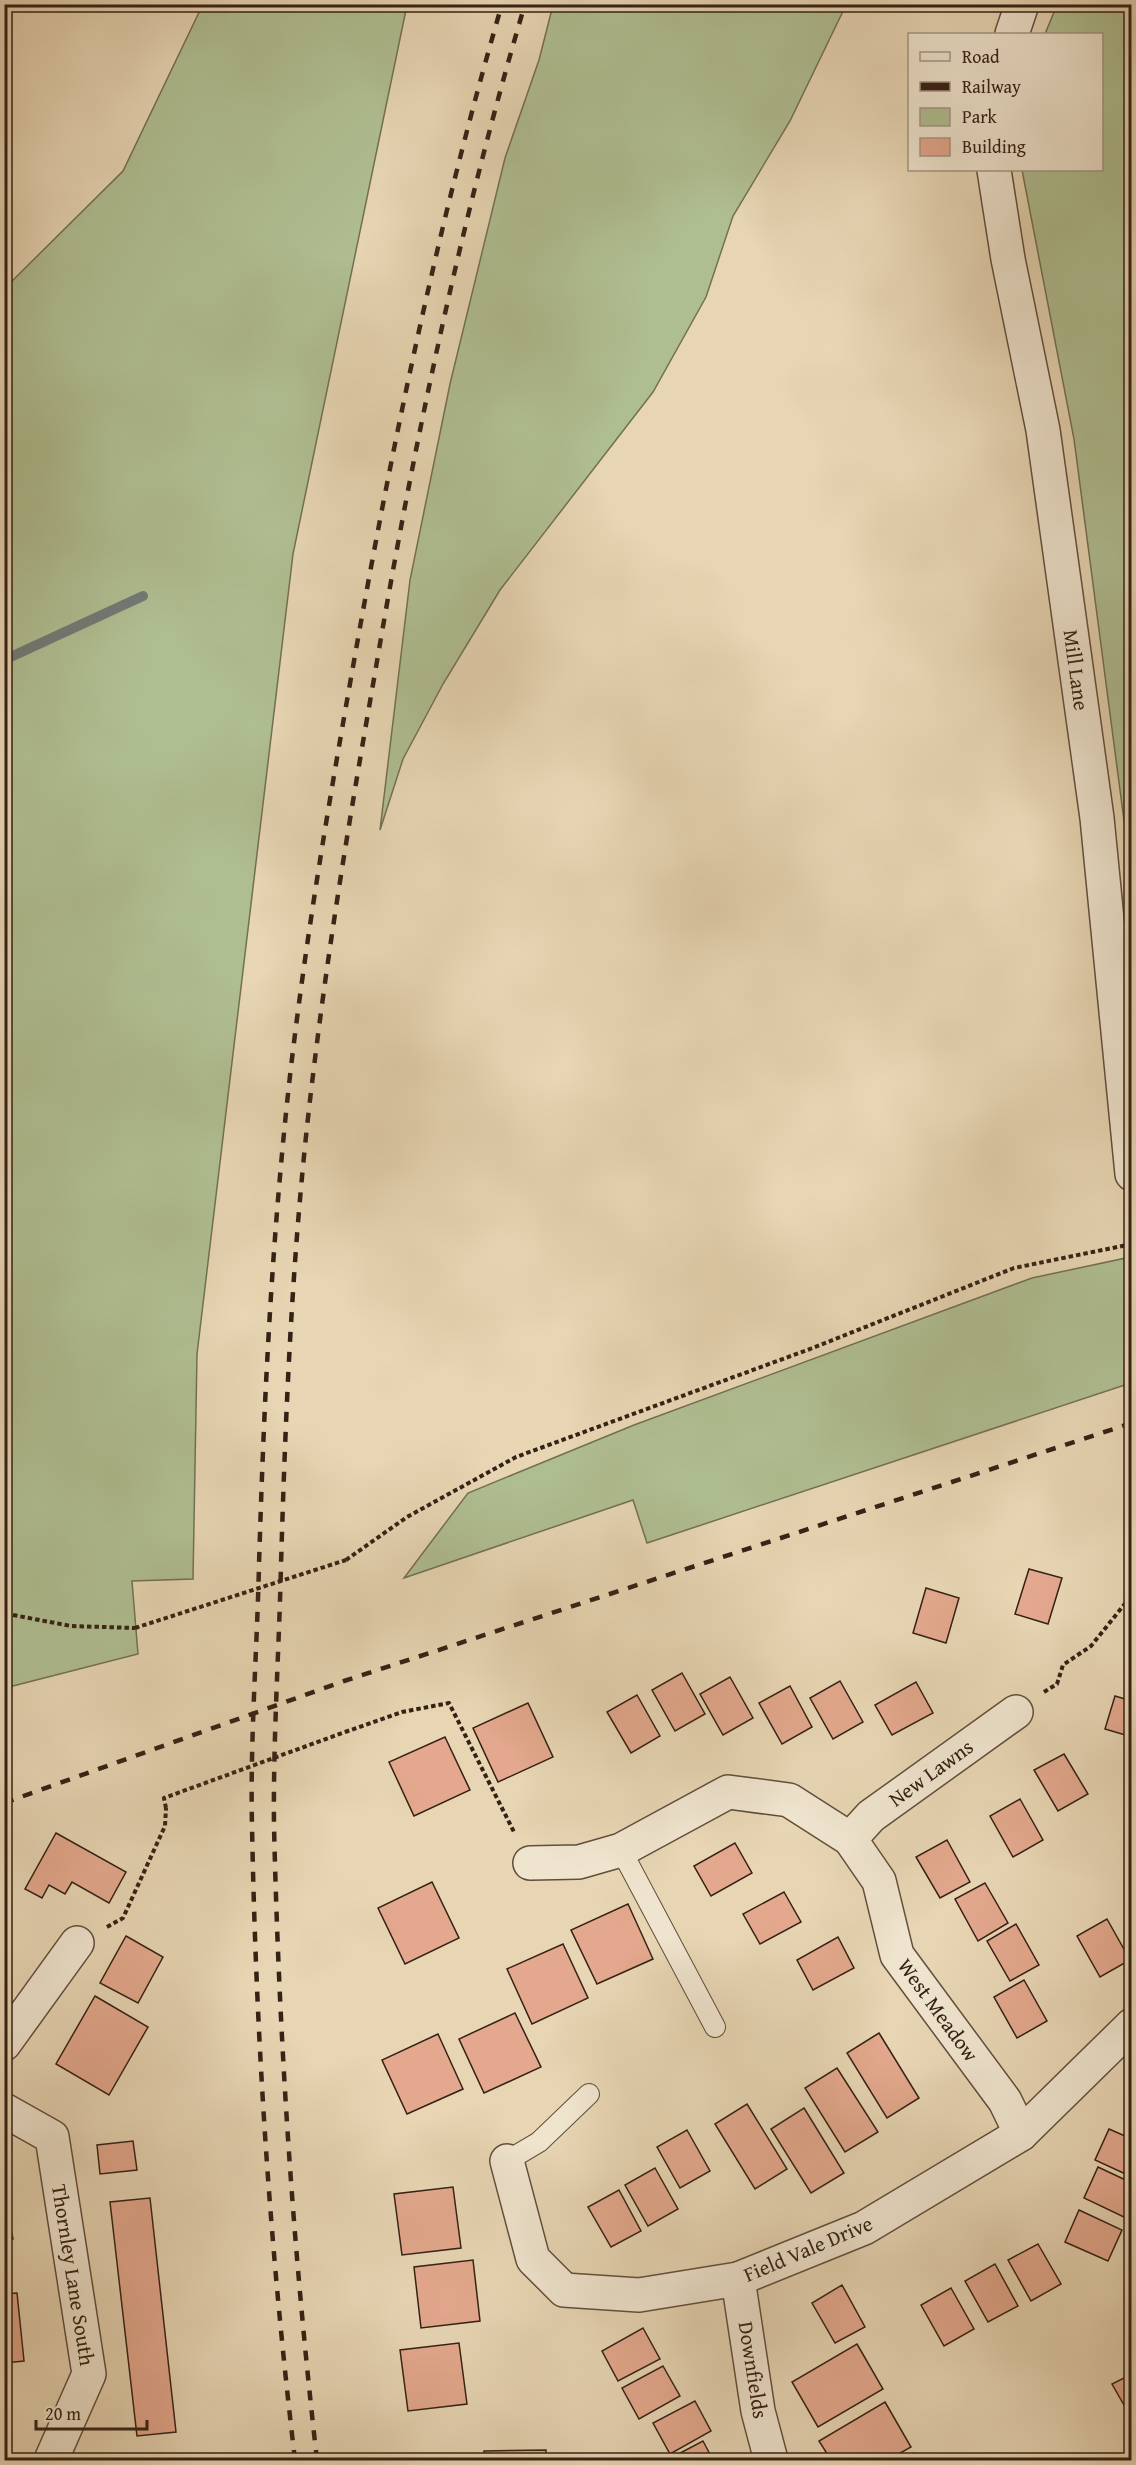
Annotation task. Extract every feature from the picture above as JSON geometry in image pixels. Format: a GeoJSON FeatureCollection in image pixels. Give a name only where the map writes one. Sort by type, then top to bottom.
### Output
{"type":"FeatureCollection","features":[{"type":"Feature","properties":{"kind":"street"},"geometry":{"type":"LineString","coordinates":[[1012,33],[1022,4]]}},
{"type":"Feature","properties":{"kind":"street","name":"Mill Lane"},"geometry":{"type":"LineString","coordinates":[[994,171],[1008,259],[1043,430],[1097,818],[1131,1174]]}},
{"type":"Feature","properties":{"kind":"street","name":"New Lawns"},"geometry":{"type":"LineString","coordinates":[[850,1839],[871,1816],[1016,1712]]}},
{"type":"Feature","properties":{"kind":"street","name":"West Meadow"},"geometry":{"type":"LineString","coordinates":[[530,1863],[579,1862],[621,1850],[728,1792],[789,1800],[850,1839],[879,1881],[897,1954],[1005,2101],[1021,2134]]}},
{"type":"Feature","properties":{"kind":"street"},"geometry":{"type":"LineString","coordinates":[[4,2044],[77,1943]]}},
{"type":"Feature","properties":{"kind":"street","name":"Field Vale Drive"},"geometry":{"type":"LineString","coordinates":[[507,2161],[533,2259],[564,2290],[639,2295],[738,2279],[864,2228],[1021,2134],[1131,2025]]}},
{"type":"Feature","properties":{"kind":"street","name":"Thornley Lane South"},"geometry":{"type":"LineString","coordinates":[[4,2109],[52,2138],[89,2374],[51,2460]]}},
{"type":"Feature","properties":{"kind":"street","name":"Downfields"},"geometry":{"type":"LineString","coordinates":[[738,2279],[758,2411],[771,2460]]}},
{"type":"Feature","properties":{"kind":"lane"},"geometry":{"type":"LineString","coordinates":[[621,1850],[715,2027]]}},
{"type":"Feature","properties":{"kind":"lane"},"geometry":{"type":"LineString","coordinates":[[507,2161],[539,2142],[589,2094]]}},
{"type":"Feature","properties":{"kind":"path"},"geometry":{"type":"LineString","coordinates":[[13,1615],[71,1626],[135,1628],[346,1560],[407,1517],[516,1457],[810,1349],[1014,1268],[1131,1244]]}},
{"type":"Feature","properties":{"kind":"path"},"geometry":{"type":"LineString","coordinates":[[1016,1712],[1057,1684],[1063,1665],[1091,1646],[1131,1595]]}},
{"type":"Feature","properties":{"kind":"path"},"geometry":{"type":"LineString","coordinates":[[77,1943],[123,1918],[165,1826],[164,1798],[402,1712],[449,1703],[530,1863]]}},
{"type":"Feature","properties":{"kind":"green space"},"geometry":{"type":"Polygon","coordinates":[[[203,4],[407,5],[293,554],[197,1354],[193,1579],[132,1581],[138,1654],[5,1688],[5,288],[123,171],[203,4]]]}},
{"type":"Feature","properties":{"kind":"green space"},"geometry":{"type":"Polygon","coordinates":[[[553,5],[846,5],[790,121],[733,216],[706,297],[653,392],[500,590],[443,684],[403,759],[380,830],[410,580],[450,384],[505,158],[539,60],[553,5]]]}},
{"type":"Feature","properties":{"kind":"green space"},"geometry":{"type":"Polygon","coordinates":[[[1057,5],[1131,5],[1131,874],[1074,439],[1022,171],[1103,171],[1103,33],[1045,33],[1057,5]]]}},
{"type":"Feature","properties":{"kind":"green space"},"geometry":{"type":"Polygon","coordinates":[[[1126,1258],[1131,1281],[1131,1383],[647,1543],[633,1500],[404,1578],[468,1493],[634,1425],[1032,1278],[1126,1258]]]}},
{"type":"Feature","properties":{"kind":"building"},"geometry":{"type":"Polygon","coordinates":[[[1029,1569],[1062,1578],[1048,1624],[1015,1614],[1029,1569]]]}},
{"type":"Feature","properties":{"kind":"building"},"geometry":{"type":"Polygon","coordinates":[[[926,1588],[959,1598],[946,1643],[913,1633],[926,1588]]]}},
{"type":"Feature","properties":{"kind":"building"},"geometry":{"type":"Polygon","coordinates":[[[682,1673],[705,1714],[675,1731],[652,1690],[682,1673]]]}},
{"type":"Feature","properties":{"kind":"building"},"geometry":{"type":"Polygon","coordinates":[[[730,1677],[753,1718],[723,1735],[700,1694],[730,1677]]]}},
{"type":"Feature","properties":{"kind":"building"},"geometry":{"type":"Polygon","coordinates":[[[840,1681],[863,1722],[833,1739],[810,1698],[840,1681]]]}},
{"type":"Feature","properties":{"kind":"building"},"geometry":{"type":"Polygon","coordinates":[[[916,1682],[933,1713],[892,1735],[875,1705],[916,1682]]]}},
{"type":"Feature","properties":{"kind":"building"},"geometry":{"type":"Polygon","coordinates":[[[790,1686],[812,1727],[782,1744],[759,1703],[790,1686]]]}},
{"type":"Feature","properties":{"kind":"building"},"geometry":{"type":"Polygon","coordinates":[[[637,1695],[660,1736],[631,1753],[607,1712],[637,1695]]]}},
{"type":"Feature","properties":{"kind":"building"},"geometry":{"type":"Polygon","coordinates":[[[1115,1696],[1132,1701],[1132,1737],[1105,1729],[1115,1696]]]}},
{"type":"Feature","properties":{"kind":"building"},"geometry":{"type":"Polygon","coordinates":[[[528,1703],[553,1757],[498,1782],[473,1728],[528,1703]]]}},
{"type":"Feature","properties":{"kind":"building"},"geometry":{"type":"Polygon","coordinates":[[[445,1737],[470,1790],[414,1816],[389,1762],[445,1737]]]}},
{"type":"Feature","properties":{"kind":"building"},"geometry":{"type":"Polygon","coordinates":[[[1064,1754],[1088,1794],[1058,1811],[1034,1770],[1064,1754]]]}},
{"type":"Feature","properties":{"kind":"building"},"geometry":{"type":"Polygon","coordinates":[[[1020,1799],[1043,1840],[1013,1857],[990,1816],[1020,1799]]]}},
{"type":"Feature","properties":{"kind":"building"},"geometry":{"type":"Polygon","coordinates":[[[56,1833],[126,1872],[109,1903],[72,1882],[65,1894],[49,1885],[42,1898],[25,1889],[56,1833]]]}},
{"type":"Feature","properties":{"kind":"building"},"geometry":{"type":"Polygon","coordinates":[[[947,1840],[970,1882],[940,1898],[916,1857],[947,1840]]]}},
{"type":"Feature","properties":{"kind":"building"},"geometry":{"type":"Polygon","coordinates":[[[735,1843],[752,1873],[711,1896],[694,1866],[735,1843]]]}},
{"type":"Feature","properties":{"kind":"building"},"geometry":{"type":"Polygon","coordinates":[[[432,1882],[459,1938],[405,1964],[378,1908],[432,1882]]]}},
{"type":"Feature","properties":{"kind":"building"},"geometry":{"type":"Polygon","coordinates":[[[985,1883],[1008,1923],[978,1941],[955,1899],[985,1883]]]}},
{"type":"Feature","properties":{"kind":"building"},"geometry":{"type":"Polygon","coordinates":[[[784,1892],[801,1922],[760,1944],[743,1914],[784,1892]]]}},
{"type":"Feature","properties":{"kind":"building"},"geometry":{"type":"Polygon","coordinates":[[[628,1904],[653,1959],[597,1984],[571,1930],[628,1904]]]}},
{"type":"Feature","properties":{"kind":"building"},"geometry":{"type":"Polygon","coordinates":[[[1107,1919],[1130,1960],[1100,1977],[1077,1936],[1107,1919]]]}},
{"type":"Feature","properties":{"kind":"building"},"geometry":{"type":"Polygon","coordinates":[[[1016,1924],[1039,1965],[1010,1981],[987,1941],[1016,1924]]]}},
{"type":"Feature","properties":{"kind":"building"},"geometry":{"type":"Polygon","coordinates":[[[126,1936],[163,1957],[138,2003],[100,1983],[126,1936]]]}},
{"type":"Feature","properties":{"kind":"building"},"geometry":{"type":"Polygon","coordinates":[[[838,1937],[854,1968],[813,1990],[797,1960],[838,1937]]]}},
{"type":"Feature","properties":{"kind":"building"},"geometry":{"type":"Polygon","coordinates":[[[563,1944],[588,1998],[532,2024],[507,1969],[563,1944]]]}},
{"type":"Feature","properties":{"kind":"building"},"geometry":{"type":"Polygon","coordinates":[[[1024,1980],[1047,2021],[1017,2038],[994,1997],[1024,1980]]]}},
{"type":"Feature","properties":{"kind":"building"},"geometry":{"type":"Polygon","coordinates":[[[95,1996],[148,2027],[109,2095],[56,2064],[95,1996]]]}},
{"type":"Feature","properties":{"kind":"building"},"geometry":{"type":"Polygon","coordinates":[[[515,2013],[541,2067],[484,2093],[459,2039],[515,2013]]]}},
{"type":"Feature","properties":{"kind":"building"},"geometry":{"type":"Polygon","coordinates":[[[879,2033],[919,2098],[887,2118],[847,2053],[879,2033]]]}},
{"type":"Feature","properties":{"kind":"building"},"geometry":{"type":"Polygon","coordinates":[[[438,2034],[463,2089],[407,2114],[382,2060],[438,2034]]]}},
{"type":"Feature","properties":{"kind":"building"},"geometry":{"type":"Polygon","coordinates":[[[837,2068],[878,2132],[845,2152],[805,2088],[837,2068]]]}},
{"type":"Feature","properties":{"kind":"building"},"geometry":{"type":"Polygon","coordinates":[[[747,2104],[787,2169],[755,2189],[715,2124],[747,2104]]]}},
{"type":"Feature","properties":{"kind":"building"},"geometry":{"type":"Polygon","coordinates":[[[804,2108],[844,2173],[811,2193],[771,2129],[804,2108]]]}},
{"type":"Feature","properties":{"kind":"building"},"geometry":{"type":"Polygon","coordinates":[[[1109,2129],[1132,2139],[1132,2177],[1095,2160],[1109,2129]]]}},
{"type":"Feature","properties":{"kind":"building"},"geometry":{"type":"Polygon","coordinates":[[[687,2130],[710,2171],[680,2188],[657,2147],[687,2130]]]}},
{"type":"Feature","properties":{"kind":"building"},"geometry":{"type":"Polygon","coordinates":[[[133,2141],[137,2170],[100,2174],[97,2145],[133,2141]]]}},
{"type":"Feature","properties":{"kind":"building"},"geometry":{"type":"Polygon","coordinates":[[[1098,2167],[1132,2183],[1132,2207],[1126,2218],[1084,2198],[1098,2167]]]}},
{"type":"Feature","properties":{"kind":"building"},"geometry":{"type":"Polygon","coordinates":[[[655,2168],[678,2209],[648,2226],[625,2185],[655,2168]]]}},
{"type":"Feature","properties":{"kind":"building"},"geometry":{"type":"Polygon","coordinates":[[[453,2187],[461,2248],[402,2255],[394,2194],[453,2187]]]}},
{"type":"Feature","properties":{"kind":"building"},"geometry":{"type":"Polygon","coordinates":[[[619,2190],[641,2231],[611,2247],[588,2207],[619,2190]]]}},
{"type":"Feature","properties":{"kind":"building"},"geometry":{"type":"Polygon","coordinates":[[[150,2198],[176,2432],[137,2436],[110,2202],[150,2198]]]}},
{"type":"Feature","properties":{"kind":"building"},"geometry":{"type":"Polygon","coordinates":[[[4,2199],[13,2239],[4,2241],[4,2199]]]}},
{"type":"Feature","properties":{"kind":"building"},"geometry":{"type":"Polygon","coordinates":[[[1079,2210],[1122,2230],[1108,2261],[1065,2242],[1079,2210]]]}},
{"type":"Feature","properties":{"kind":"building"},"geometry":{"type":"Polygon","coordinates":[[[1038,2244],[1061,2284],[1031,2301],[1008,2260],[1038,2244]]]}},
{"type":"Feature","properties":{"kind":"building"},"geometry":{"type":"Polygon","coordinates":[[[473,2260],[480,2321],[421,2328],[414,2267],[473,2260]]]}},
{"type":"Feature","properties":{"kind":"building"},"geometry":{"type":"Polygon","coordinates":[[[995,2264],[1018,2306],[988,2322],[965,2281],[995,2264]]]}},
{"type":"Feature","properties":{"kind":"building"},"geometry":{"type":"Polygon","coordinates":[[[842,2285],[865,2327],[835,2343],[812,2303],[842,2285]]]}},
{"type":"Feature","properties":{"kind":"building"},"geometry":{"type":"Polygon","coordinates":[[[951,2288],[974,2329],[944,2346],[921,2305],[951,2288]]]}},
{"type":"Feature","properties":{"kind":"building"},"geometry":{"type":"Polygon","coordinates":[[[17,2293],[24,2361],[4,2363],[4,2294],[17,2293]]]}},
{"type":"Feature","properties":{"kind":"building"},"geometry":{"type":"Polygon","coordinates":[[[643,2328],[660,2359],[618,2381],[602,2351],[643,2328]]]}},
{"type":"Feature","properties":{"kind":"building"},"geometry":{"type":"Polygon","coordinates":[[[459,2343],[467,2404],[408,2411],[400,2350],[459,2343]]]}},
{"type":"Feature","properties":{"kind":"building"},"geometry":{"type":"Polygon","coordinates":[[[857,2344],[883,2389],[818,2427],[792,2382],[857,2344]]]}},
{"type":"Feature","properties":{"kind":"building"},"geometry":{"type":"Polygon","coordinates":[[[663,2366],[680,2396],[639,2419],[622,2388],[663,2366]]]}},
{"type":"Feature","properties":{"kind":"building"},"geometry":{"type":"Polygon","coordinates":[[[1132,2374],[1132,2419],[1112,2384],[1132,2374]]]}},
{"type":"Feature","properties":{"kind":"building"},"geometry":{"type":"Polygon","coordinates":[[[695,2401],[711,2431],[670,2454],[653,2423],[695,2401]]]}},
{"type":"Feature","properties":{"kind":"building"},"geometry":{"type":"Polygon","coordinates":[[[885,2402],[911,2447],[888,2460],[831,2460],[819,2441],[885,2402]]]}},
{"type":"Feature","properties":{"kind":"building"},"geometry":{"type":"Polygon","coordinates":[[[703,2441],[713,2460],[667,2460],[703,2441]]]}},
{"type":"Feature","properties":{"kind":"building"},"geometry":{"type":"Polygon","coordinates":[[[546,2450],[546,2460],[484,2460],[484,2451],[546,2450]]]}},
{"type":"Feature","properties":{"kind":"building"},"geometry":{"type":"Polygon","coordinates":[[[914,2453],[919,2460],[901,2460],[914,2453]]]}},
{"type":"Feature","properties":{"kind":"waterway"},"geometry":{"type":"LineString","coordinates":[[4,660],[143,596]]}},
{"type":"Feature","properties":{"kind":"railway"},"geometry":{"type":"LineString","coordinates":[[295,2460],[271,2223],[257,1985],[252,1826],[263,1440],[284,1129],[297,1016],[336,762],[385,495],[438,249],[502,4]]}},
{"type":"Feature","properties":{"kind":"railway"},"geometry":{"type":"LineString","coordinates":[[317,2460],[288,2144],[279,1985],[274,1826],[285,1440],[301,1191],[314,1067],[334,919],[405,504],[459,253],[479,170],[525,4]]}},
{"type":"Feature","properties":{"kind":"railway"},"geometry":{"type":"LineString","coordinates":[[4,1803],[344,1681],[1132,1423]]}}]}
